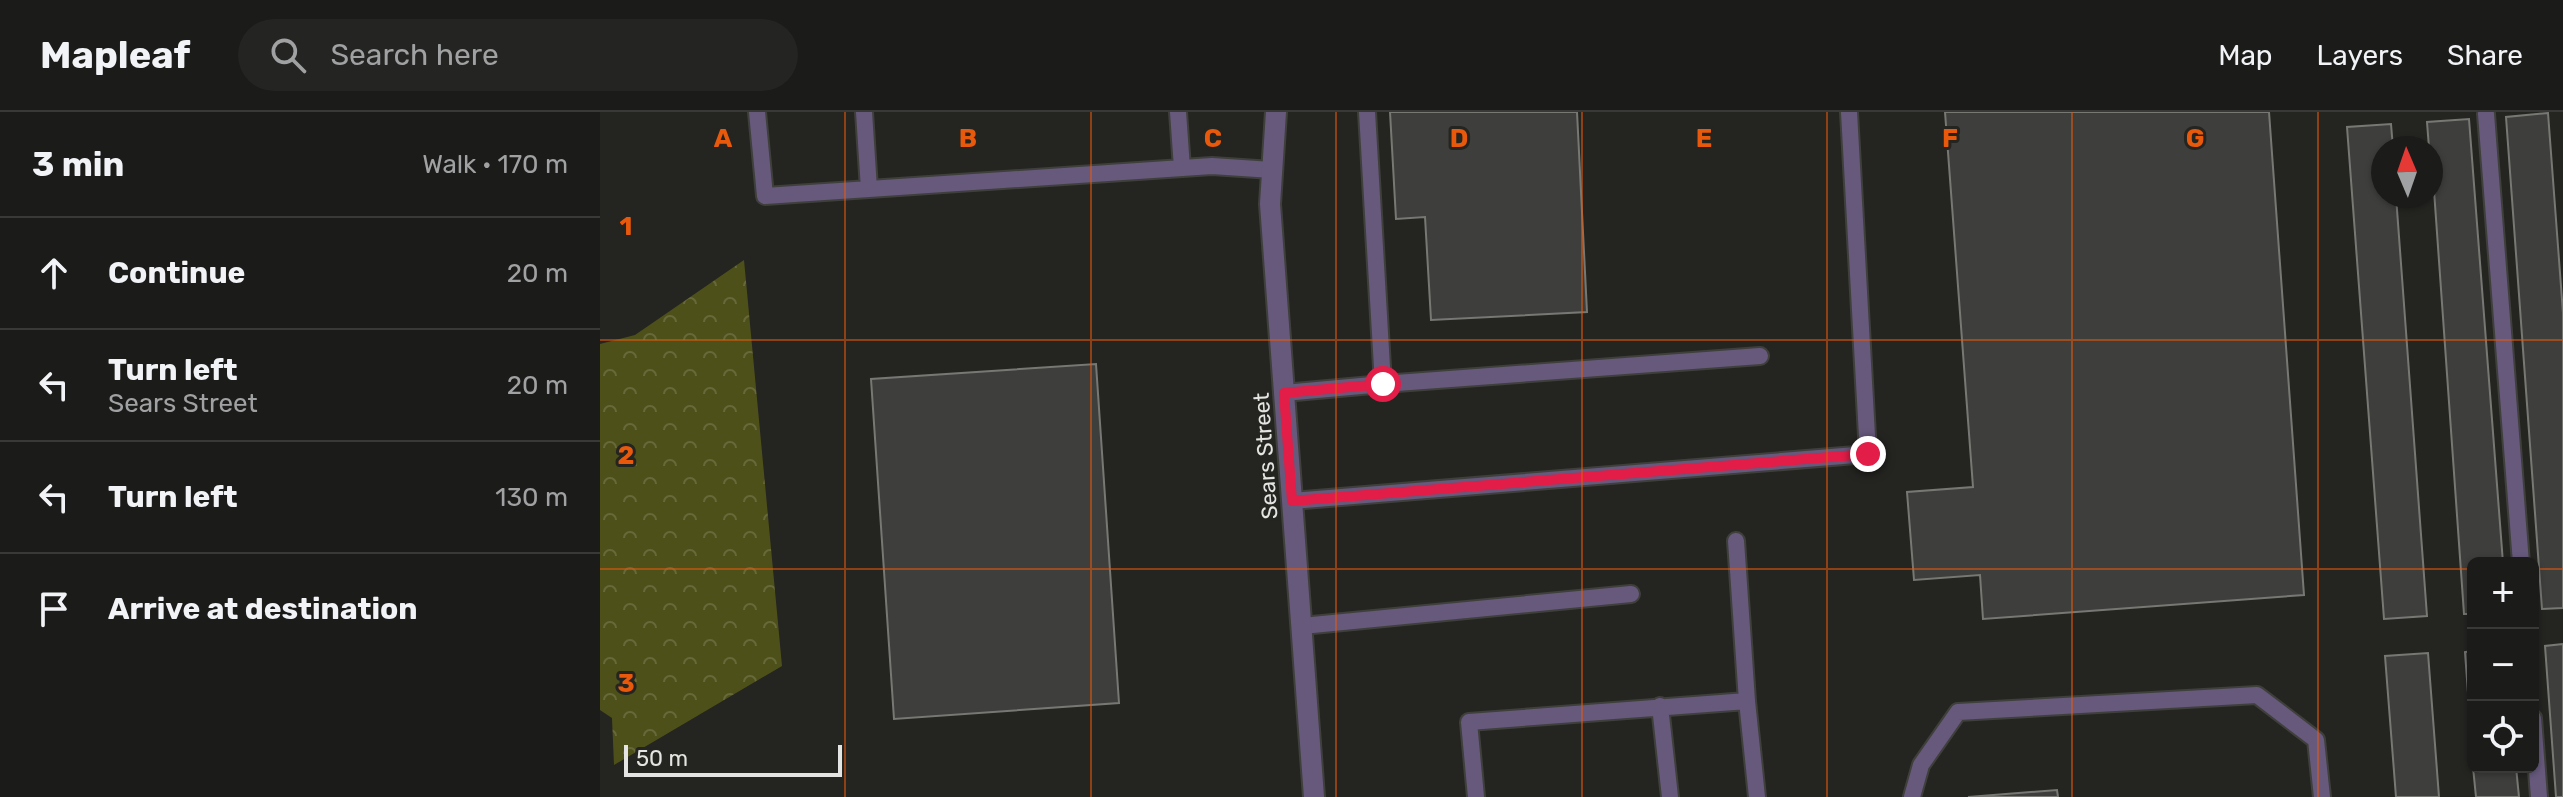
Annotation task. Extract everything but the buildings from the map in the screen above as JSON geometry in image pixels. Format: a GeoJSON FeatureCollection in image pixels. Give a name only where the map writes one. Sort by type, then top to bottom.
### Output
{"type":"FeatureCollection","features":[{"type":"Feature","properties":{"kind":"street","name":"Sears Street"},"geometry":{"type":"LineString","coordinates":[[1276,112],[1270,204],[1314,797]]}},
{"type":"Feature","properties":{"kind":"lane"},"geometry":{"type":"LineString","coordinates":[[757,112],[765,196],[1212,166],[1272,170]]}},
{"type":"Feature","properties":{"kind":"lane"},"geometry":{"type":"LineString","coordinates":[[864,112],[869,189]]}},
{"type":"Feature","properties":{"kind":"lane"},"geometry":{"type":"LineString","coordinates":[[1178,112],[1182,168]]}},
{"type":"Feature","properties":{"kind":"lane"},"geometry":{"type":"LineString","coordinates":[[1367,112],[1383,384]]}},
{"type":"Feature","properties":{"kind":"lane"},"geometry":{"type":"LineString","coordinates":[[1292,501],[1868,454],[1849,112]]}},
{"type":"Feature","properties":{"kind":"lane"},"geometry":{"type":"LineString","coordinates":[[2486,114],[2521,557]]}},
{"type":"Feature","properties":{"kind":"lane"},"geometry":{"type":"LineString","coordinates":[[1284,393],[1760,356]]}},
{"type":"Feature","properties":{"kind":"lane"},"geometry":{"type":"LineString","coordinates":[[1736,541],[1757,797]]}},
{"type":"Feature","properties":{"kind":"lane"},"geometry":{"type":"LineString","coordinates":[[1302,626],[1631,594]]}},
{"type":"Feature","properties":{"kind":"lane"},"geometry":{"type":"LineString","coordinates":[[1912,797],[1921,765],[1958,712],[2257,695],[2316,740],[2322,797]]}},
{"type":"Feature","properties":{"kind":"lane"},"geometry":{"type":"LineString","coordinates":[[1476,797],[1469,722],[1747,701]]}},
{"type":"Feature","properties":{"kind":"lane"},"geometry":{"type":"LineString","coordinates":[[1660,706],[1670,797]]}},
{"type":"Feature","properties":{"kind":"lane"},"geometry":{"type":"LineString","coordinates":[[2537,773],[2539,797]]}},
{"type":"Feature","properties":{"kind":"green space"},"geometry":{"type":"Polygon","coordinates":[[[744,260],[782,666],[614,765],[612,718],[600,710],[600,344],[635,335],[744,260]]]}},
{"type":"Feature","properties":{"kind":"route"},"geometry":{"type":"LineString","coordinates":[[1383,384],[1284,393],[1292,501],[1868,454]]}}]}
